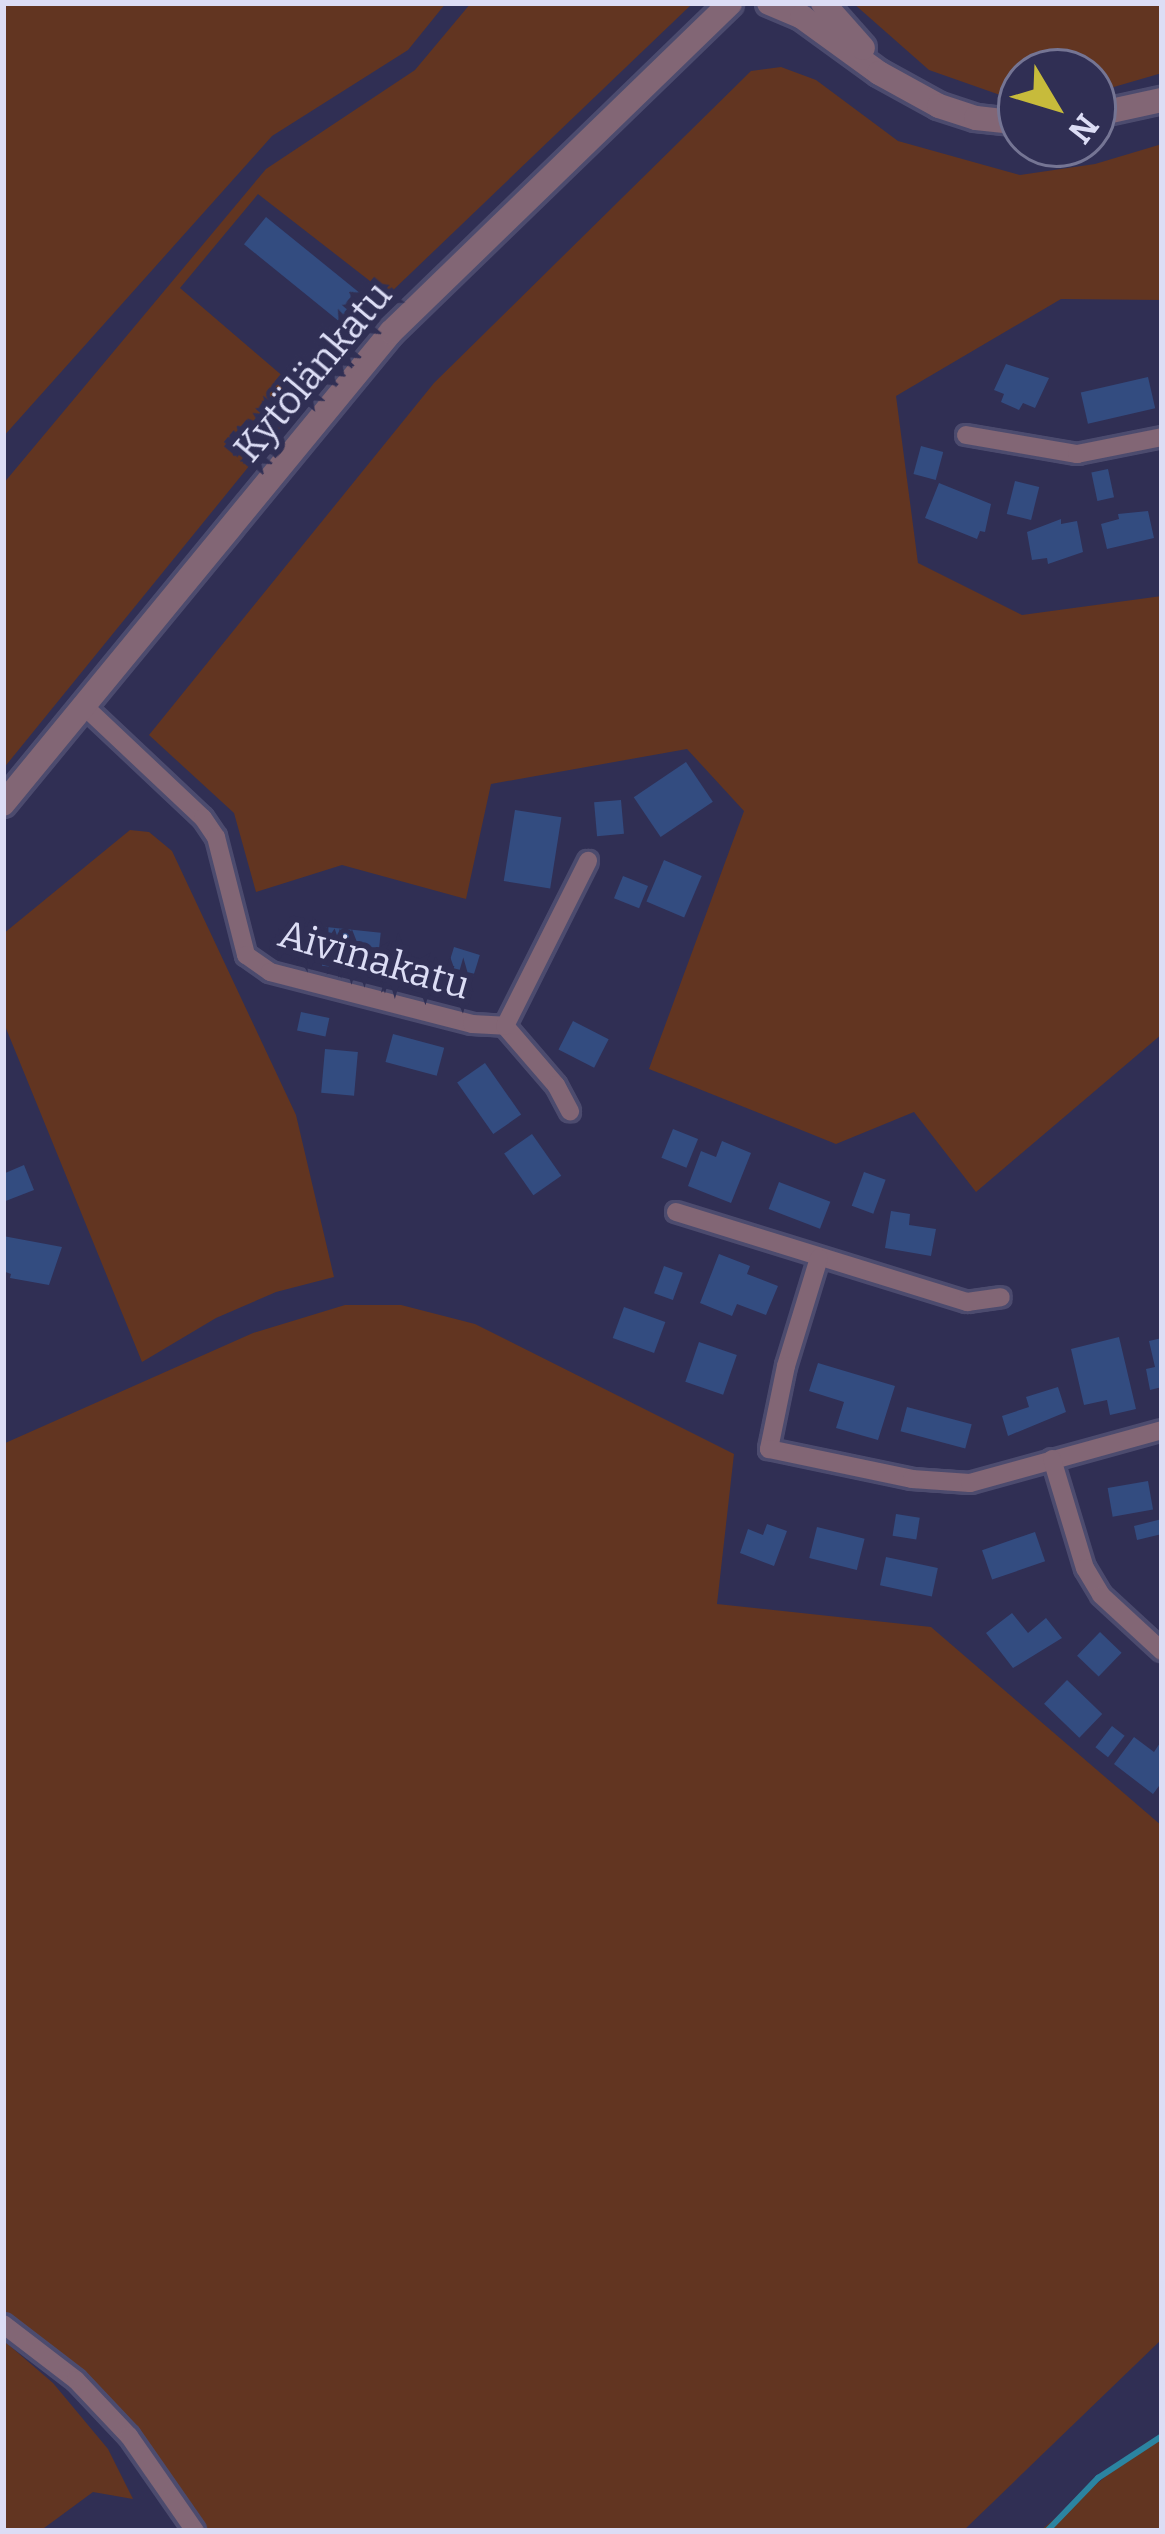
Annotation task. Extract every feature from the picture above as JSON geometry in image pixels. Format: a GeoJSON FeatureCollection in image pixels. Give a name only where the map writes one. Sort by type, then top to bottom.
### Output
{"type":"FeatureCollection","features":[{"type":"Feature","properties":{"kind":"street","name":"Kytölänkatu"},"geometry":{"type":"LineString","coordinates":[[3,804],[391,332],[722,11],[744,3]]}},
{"type":"Feature","properties":{"kind":"street"},"geometry":{"type":"LineString","coordinates":[[769,3],[824,13],[908,92],[976,118],[997,120]]}},
{"type":"Feature","properties":{"kind":"street"},"geometry":{"type":"LineString","coordinates":[[1117,110],[1162,100]]}},
{"type":"Feature","properties":{"kind":"street"},"geometry":{"type":"LineString","coordinates":[[966,435],[1077,454],[1162,437]]}},
{"type":"Feature","properties":{"kind":"street","name":"Aivinakatu"},"geometry":{"type":"LineString","coordinates":[[84,706],[202,818],[216,837],[246,955],[270,972],[472,1024],[505,1027],[556,1084],[570,1111]]}},
{"type":"Feature","properties":{"kind":"street","name":"Aivinakatu"},"geometry":{"type":"LineString","coordinates":[[505,1027],[588,861]]}},
{"type":"Feature","properties":{"kind":"street"},"geometry":{"type":"LineString","coordinates":[[676,1212],[967,1302],[1001,1297]]}},
{"type":"Feature","properties":{"kind":"street"},"geometry":{"type":"LineString","coordinates":[[819,1258],[785,1366],[769,1449],[941,1484],[998,1477],[1162,1430]]}},
{"type":"Feature","properties":{"kind":"street"},"geometry":{"type":"LineString","coordinates":[[1052,1459],[1085,1568],[1101,1595],[1162,1651]]}},
{"type":"Feature","properties":{"kind":"street"},"geometry":{"type":"LineString","coordinates":[[3,2324],[76,2380],[129,2436],[196,2531]]}},
{"type":"Feature","properties":{"kind":"shaded area"},"geometry":{"type":"Polygon","coordinates":[[[3,3],[446,3],[408,50],[272,136],[3,437],[3,3]]]}},
{"type":"Feature","properties":{"kind":"shaded area"},"geometry":{"type":"Polygon","coordinates":[[[471,3],[693,3],[388,295],[258,194],[180,288],[306,396],[3,769],[3,484],[266,169],[415,70],[471,3]]]}},
{"type":"Feature","properties":{"kind":"shaded area"},"geometry":{"type":"Polygon","coordinates":[[[853,3],[1162,3],[1162,73],[1117,86],[1117,48],[997,48],[997,94],[929,70],[853,3]]]}},
{"type":"Feature","properties":{"kind":"shaded area"},"geometry":{"type":"Polygon","coordinates":[[[781,67],[816,80],[898,141],[1020,175],[1117,168],[1117,157],[1162,144],[1162,300],[1061,299],[896,396],[918,563],[1022,615],[1162,596],[1162,1034],[976,1192],[914,1112],[836,1144],[649,1069],[744,811],[687,749],[491,784],[466,899],[342,865],[256,892],[234,813],[149,735],[434,383],[751,71],[781,67]]]}},
{"type":"Feature","properties":{"kind":"shaded area"},"geometry":{"type":"Polygon","coordinates":[[[130,830],[149,832],[172,851],[296,1115],[334,1277],[276,1292],[216,1318],[142,1362],[3,1021],[3,934],[130,830]]]}},
{"type":"Feature","properties":{"kind":"shaded area"},"geometry":{"type":"Polygon","coordinates":[[[345,1305],[401,1305],[475,1324],[734,1454],[717,1604],[931,1627],[1162,1826],[1162,2339],[963,2531],[197,2531],[122,2438],[3,2318],[3,1444],[253,1333],[345,1305]]]}},
{"type":"Feature","properties":{"kind":"shaded area"},"geometry":{"type":"Polygon","coordinates":[[[3,2340],[53,2383],[108,2449],[133,2499],[93,2492],[40,2531],[3,2531],[3,2340]]]}},
{"type":"Feature","properties":{"kind":"shaded area"},"geometry":{"type":"Polygon","coordinates":[[[1162,2434],[1162,2531],[1040,2531],[1147,2442],[1162,2434]]]}},
{"type":"Feature","properties":{"kind":"building"},"geometry":{"type":"Polygon","coordinates":[[[266,217],[368,299],[346,327],[244,244],[266,217]]]}},
{"type":"Feature","properties":{"kind":"building"},"geometry":{"type":"Polygon","coordinates":[[[1006,364],[1049,378],[1035,408],[1023,403],[1019,410],[1001,402],[1004,394],[994,390],[1006,364]]]}},
{"type":"Feature","properties":{"kind":"building"},"geometry":{"type":"Polygon","coordinates":[[[1148,377],[1155,408],[1088,424],[1081,393],[1148,377]]]}},
{"type":"Feature","properties":{"kind":"building"},"geometry":{"type":"Polygon","coordinates":[[[921,446],[943,452],[936,480],[913,474],[921,446]]]}},
{"type":"Feature","properties":{"kind":"building"},"geometry":{"type":"Polygon","coordinates":[[[1108,469],[1114,497],[1097,501],[1091,473],[1108,469]]]}},
{"type":"Feature","properties":{"kind":"building"},"geometry":{"type":"Polygon","coordinates":[[[1015,481],[1039,487],[1031,520],[1007,514],[1015,481]]]}},
{"type":"Feature","properties":{"kind":"building"},"geometry":{"type":"Polygon","coordinates":[[[939,483],[991,504],[985,532],[980,531],[977,539],[925,518],[939,483]]]}},
{"type":"Feature","properties":{"kind":"building"},"geometry":{"type":"Polygon","coordinates":[[[1148,511],[1154,538],[1107,549],[1101,524],[1119,519],[1118,514],[1148,511]]]}},
{"type":"Feature","properties":{"kind":"building"},"geometry":{"type":"Polygon","coordinates":[[[1061,519],[1061,524],[1077,521],[1083,552],[1048,564],[1047,558],[1032,560],[1027,532],[1061,519]]]}},
{"type":"Feature","properties":{"kind":"building"},"geometry":{"type":"Polygon","coordinates":[[[686,762],[713,802],[661,837],[634,797],[686,762]]]}},
{"type":"Feature","properties":{"kind":"building"},"geometry":{"type":"Polygon","coordinates":[[[621,800],[624,834],[597,836],[594,802],[621,800]]]}},
{"type":"Feature","properties":{"kind":"building"},"geometry":{"type":"Polygon","coordinates":[[[515,810],[561,817],[550,888],[504,881],[515,810]]]}},
{"type":"Feature","properties":{"kind":"building"},"geometry":{"type":"Polygon","coordinates":[[[664,860],[702,876],[684,917],[646,901],[664,860]]]}},
{"type":"Feature","properties":{"kind":"building"},"geometry":{"type":"Polygon","coordinates":[[[623,876],[648,886],[639,908],[614,898],[623,876]]]}},
{"type":"Feature","properties":{"kind":"building"},"geometry":{"type":"Polygon","coordinates":[[[326,927],[381,933],[377,972],[322,966],[326,927]]]}},
{"type":"Feature","properties":{"kind":"building"},"geometry":{"type":"Polygon","coordinates":[[[454,947],[480,955],[473,979],[447,971],[454,947]]]}},
{"type":"Feature","properties":{"kind":"building"},"geometry":{"type":"Polygon","coordinates":[[[301,1012],[329,1018],[325,1037],[297,1031],[301,1012]]]}},
{"type":"Feature","properties":{"kind":"building"},"geometry":{"type":"Polygon","coordinates":[[[573,1021],[609,1039],[594,1068],[558,1050],[573,1021]]]}},
{"type":"Feature","properties":{"kind":"building"},"geometry":{"type":"Polygon","coordinates":[[[393,1034],[444,1048],[437,1076],[385,1062],[393,1034]]]}},
{"type":"Feature","properties":{"kind":"building"},"geometry":{"type":"Polygon","coordinates":[[[325,1049],[358,1052],[354,1096],[321,1093],[325,1049]]]}},
{"type":"Feature","properties":{"kind":"building"},"geometry":{"type":"Polygon","coordinates":[[[485,1063],[521,1115],[493,1134],[457,1083],[485,1063]]]}},
{"type":"Feature","properties":{"kind":"building"},"geometry":{"type":"Polygon","coordinates":[[[673,1129],[698,1139],[686,1168],[661,1158],[673,1129]]]}},
{"type":"Feature","properties":{"kind":"building"},"geometry":{"type":"Polygon","coordinates":[[[532,1134],[561,1176],[533,1195],[504,1154],[532,1134]]]}},
{"type":"Feature","properties":{"kind":"building"},"geometry":{"type":"Polygon","coordinates":[[[722,1141],[751,1153],[731,1203],[688,1186],[701,1151],[716,1157],[722,1141]]]}},
{"type":"Feature","properties":{"kind":"building"},"geometry":{"type":"Polygon","coordinates":[[[24,1165],[34,1190],[3,1202],[3,1174],[24,1165]]]}},
{"type":"Feature","properties":{"kind":"building"},"geometry":{"type":"Polygon","coordinates":[[[864,1172],[886,1180],[873,1214],[852,1206],[864,1172]]]}},
{"type":"Feature","properties":{"kind":"building"},"geometry":{"type":"Polygon","coordinates":[[[779,1182],[830,1202],[820,1229],[769,1209],[779,1182]]]}},
{"type":"Feature","properties":{"kind":"building"},"geometry":{"type":"Polygon","coordinates":[[[891,1211],[910,1214],[909,1225],[936,1229],[931,1256],[885,1248],[891,1211]]]}},
{"type":"Feature","properties":{"kind":"building"},"geometry":{"type":"Polygon","coordinates":[[[3,1236],[62,1247],[49,1285],[10,1278],[3,1271],[3,1236]]]}},
{"type":"Feature","properties":{"kind":"building"},"geometry":{"type":"Polygon","coordinates":[[[719,1254],[750,1266],[747,1274],[778,1286],[766,1315],[737,1304],[732,1316],[700,1303],[719,1254]]]}},
{"type":"Feature","properties":{"kind":"building"},"geometry":{"type":"Polygon","coordinates":[[[664,1266],[683,1273],[673,1300],[654,1293],[664,1266]]]}},
{"type":"Feature","properties":{"kind":"building"},"geometry":{"type":"Polygon","coordinates":[[[624,1307],[665,1322],[654,1353],[613,1338],[624,1307]]]}},
{"type":"Feature","properties":{"kind":"building"},"geometry":{"type":"Polygon","coordinates":[[[1119,1337],[1136,1409],[1110,1415],[1107,1400],[1084,1405],[1071,1349],[1119,1337]]]}},
{"type":"Feature","properties":{"kind":"building"},"geometry":{"type":"Polygon","coordinates":[[[1162,1338],[1162,1387],[1150,1390],[1146,1369],[1155,1367],[1149,1341],[1162,1338]]]}},
{"type":"Feature","properties":{"kind":"building"},"geometry":{"type":"Polygon","coordinates":[[[699,1342],[737,1355],[723,1395],[685,1382],[699,1342]]]}},
{"type":"Feature","properties":{"kind":"building"},"geometry":{"type":"Polygon","coordinates":[[[818,1363],[895,1386],[878,1440],[836,1428],[844,1402],[809,1391],[818,1363]]]}},
{"type":"Feature","properties":{"kind":"building"},"geometry":{"type":"Polygon","coordinates":[[[1058,1387],[1066,1412],[1008,1436],[1002,1416],[1029,1407],[1026,1397],[1058,1387]]]}},
{"type":"Feature","properties":{"kind":"building"},"geometry":{"type":"Polygon","coordinates":[[[907,1407],[972,1424],[965,1448],[901,1431],[907,1407]]]}},
{"type":"Feature","properties":{"kind":"building"},"geometry":{"type":"Polygon","coordinates":[[[1148,1481],[1153,1510],[1113,1517],[1108,1488],[1148,1481]]]}},
{"type":"Feature","properties":{"kind":"building"},"geometry":{"type":"Polygon","coordinates":[[[896,1514],[920,1518],[916,1539],[893,1536],[896,1514]]]}},
{"type":"Feature","properties":{"kind":"building"},"geometry":{"type":"Polygon","coordinates":[[[1162,1519],[1162,1534],[1137,1540],[1134,1526],[1162,1519]]]}},
{"type":"Feature","properties":{"kind":"building"},"geometry":{"type":"Polygon","coordinates":[[[767,1524],[787,1531],[774,1566],[740,1553],[748,1529],[763,1535],[767,1524]]]}},
{"type":"Feature","properties":{"kind":"building"},"geometry":{"type":"Polygon","coordinates":[[[817,1527],[865,1539],[857,1570],[809,1558],[817,1527]]]}},
{"type":"Feature","properties":{"kind":"building"},"geometry":{"type":"Polygon","coordinates":[[[1035,1532],[1045,1561],[992,1580],[982,1550],[1035,1532]]]}},
{"type":"Feature","properties":{"kind":"building"},"geometry":{"type":"Polygon","coordinates":[[[886,1557],[938,1568],[932,1596],[880,1585],[886,1557]]]}},
{"type":"Feature","properties":{"kind":"building"},"geometry":{"type":"Polygon","coordinates":[[[1012,1613],[1028,1633],[1046,1618],[1062,1638],[1013,1668],[986,1633],[1012,1613]]]}},
{"type":"Feature","properties":{"kind":"building"},"geometry":{"type":"Polygon","coordinates":[[[1100,1632],[1122,1653],[1099,1677],[1077,1656],[1100,1632]]]}},
{"type":"Feature","properties":{"kind":"building"},"geometry":{"type":"Polygon","coordinates":[[[1067,1680],[1102,1714],[1079,1738],[1044,1704],[1067,1680]]]}},
{"type":"Feature","properties":{"kind":"building"},"geometry":{"type":"Polygon","coordinates":[[[1112,1726],[1125,1736],[1108,1757],[1095,1747],[1112,1726]]]}},
{"type":"Feature","properties":{"kind":"building"},"geometry":{"type":"Polygon","coordinates":[[[1134,1737],[1154,1752],[1162,1740],[1162,1782],[1153,1794],[1114,1764],[1134,1737]]]}},
{"type":"Feature","properties":{"kind":"waterway"},"geometry":{"type":"LineString","coordinates":[[1047,2531],[1098,2478],[1162,2436]]}}]}
